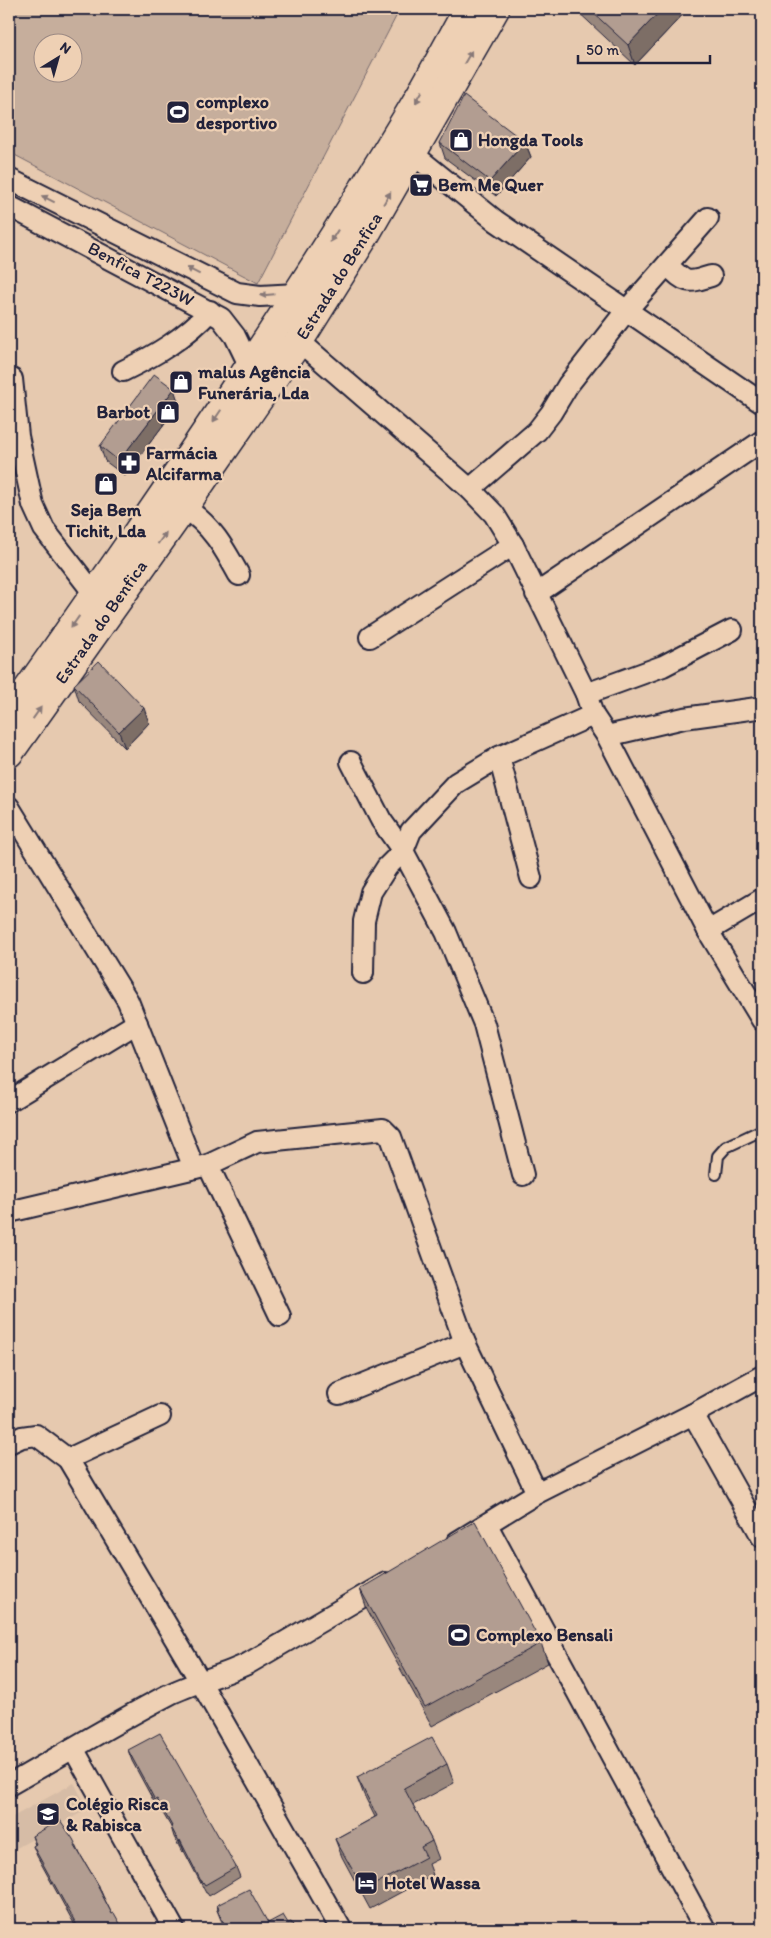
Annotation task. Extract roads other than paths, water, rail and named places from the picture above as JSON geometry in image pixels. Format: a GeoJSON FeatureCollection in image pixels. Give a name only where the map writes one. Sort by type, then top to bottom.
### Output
{"type":"FeatureCollection","features":[{"type":"Feature","properties":{"kind":"highway","name":"Estrada do Benfica"},"geometry":{"type":"LineString","coordinates":[[9,716],[95,595],[250,367],[409,114],[468,9]]}},
{"type":"Feature","properties":{"kind":"highway","name":"Estrada do Benfica"},"geometry":{"type":"LineString","coordinates":[[9,753],[184,507],[299,340],[364,237],[495,9]]}},
{"type":"Feature","properties":{"kind":"street"},"geometry":{"type":"LineString","coordinates":[[413,154],[496,221],[762,403]]}},
{"type":"Feature","properties":{"kind":"street"},"geometry":{"type":"LineString","coordinates":[[9,179],[237,293],[260,296],[297,294]]}},
{"type":"Feature","properties":{"kind":"street","name":"Benfica T223W"},"geometry":{"type":"LineString","coordinates":[[9,206],[222,318],[230,327],[250,367]]}},
{"type":"Feature","properties":{"kind":"street"},"geometry":{"type":"LineString","coordinates":[[470,489],[537,430],[551,413],[568,386],[626,311],[708,218]]}},
{"type":"Feature","properties":{"kind":"street"},"geometry":{"type":"LineString","coordinates":[[667,265],[682,279],[692,282],[712,276]]}},
{"type":"Feature","properties":{"kind":"street"},"geometry":{"type":"LineString","coordinates":[[123,371],[173,344],[194,328],[210,311]]}},
{"type":"Feature","properties":{"kind":"street"},"geometry":{"type":"LineString","coordinates":[[299,340],[470,489],[494,514],[513,545],[586,694],[593,715],[607,736],[708,931],[762,1020]]}},
{"type":"Feature","properties":{"kind":"street"},"geometry":{"type":"LineString","coordinates":[[12,379],[18,436],[33,505],[44,529],[95,595]]}},
{"type":"Feature","properties":{"kind":"street"},"geometry":{"type":"LineString","coordinates":[[536,594],[762,441]]}},
{"type":"Feature","properties":{"kind":"street"},"geometry":{"type":"LineString","coordinates":[[184,507],[201,519],[221,542],[239,575]]}},
{"type":"Feature","properties":{"kind":"street"},"geometry":{"type":"LineString","coordinates":[[370,637],[513,545]]}},
{"type":"Feature","properties":{"kind":"street"},"geometry":{"type":"LineString","coordinates":[[586,694],[663,666],[732,630]]}},
{"type":"Feature","properties":{"kind":"street"},"geometry":{"type":"LineString","coordinates":[[607,736],[684,718],[757,708]]}},
{"type":"Feature","properties":{"kind":"street"},"geometry":{"type":"LineString","coordinates":[[363,973],[364,921],[372,892],[387,867],[403,851],[412,830],[456,784],[499,757],[593,715]]}},
{"type":"Feature","properties":{"kind":"street"},"geometry":{"type":"LineString","coordinates":[[499,757],[531,878]]}},
{"type":"Feature","properties":{"kind":"street"},"geometry":{"type":"LineString","coordinates":[[351,762],[382,820],[403,851],[446,932],[484,1024],[522,1175]]}},
{"type":"Feature","properties":{"kind":"street"},"geometry":{"type":"LineString","coordinates":[[9,807],[118,983],[201,1166],[280,1316]]}},
{"type":"Feature","properties":{"kind":"street"},"geometry":{"type":"LineString","coordinates":[[708,931],[762,899]]}},
{"type":"Feature","properties":{"kind":"street"},"geometry":{"type":"LineString","coordinates":[[9,1101],[137,1023]]}},
{"type":"Feature","properties":{"kind":"street"},"geometry":{"type":"LineString","coordinates":[[9,1212],[201,1166],[257,1142],[383,1129],[391,1137],[465,1343],[538,1493]]}},
{"type":"Feature","properties":{"kind":"street"},"geometry":{"type":"LineString","coordinates":[[339,1394],[465,1343]]}},
{"type":"Feature","properties":{"kind":"street"},"geometry":{"type":"LineString","coordinates":[[444,1550],[538,1493],[693,1414],[762,1376]]}},
{"type":"Feature","properties":{"kind":"street"},"geometry":{"type":"LineString","coordinates":[[693,1414],[762,1537]]}},
{"type":"Feature","properties":{"kind":"street"},"geometry":{"type":"LineString","coordinates":[[68,1459],[160,1416]]}},
{"type":"Feature","properties":{"kind":"street"},"geometry":{"type":"LineString","coordinates":[[9,1443],[22,1437],[36,1436],[68,1459],[200,1682],[341,1929]]}},
{"type":"Feature","properties":{"kind":"street"},"geometry":{"type":"LineString","coordinates":[[487,1525],[705,1929]]}},
{"type":"Feature","properties":{"kind":"street"},"geometry":{"type":"LineString","coordinates":[[9,1785],[169,1694],[231,1672],[249,1663],[402,1574]]}},
{"type":"Feature","properties":{"kind":"street"},"geometry":{"type":"LineString","coordinates":[[73,1748],[174,1929]]}},
{"type":"Feature","properties":{"kind":"lane"},"geometry":{"type":"LineString","coordinates":[[716,1174],[718,1156],[726,1146],[762,1130]]}},
{"type":"Feature","properties":{"kind":"place","name":"complexo desportivo"},"geometry":{"type":"Point","coordinates":[178,112]}},
{"type":"Feature","properties":{"kind":"place","name":"Hongda Tools"},"geometry":{"type":"Point","coordinates":[461,140]}},
{"type":"Feature","properties":{"kind":"place","name":"Bem Me Quer"},"geometry":{"type":"Point","coordinates":[421,185]}},
{"type":"Feature","properties":{"kind":"place","name":"malus Agência Funerária, Lda"},"geometry":{"type":"Point","coordinates":[181,382]}},
{"type":"Feature","properties":{"kind":"place","name":"Barbot"},"geometry":{"type":"Point","coordinates":[168,412]}},
{"type":"Feature","properties":{"kind":"place","name":"Farmácia Alcifarma"},"geometry":{"type":"Point","coordinates":[129,463]}},
{"type":"Feature","properties":{"kind":"place","name":"Seja Bem Tichit, Lda"},"geometry":{"type":"Point","coordinates":[106,484]}},
{"type":"Feature","properties":{"kind":"place","name":"Complexo Bensali"},"geometry":{"type":"Point","coordinates":[459,1635]}},
{"type":"Feature","properties":{"kind":"place","name":"Colégio Risca & Rabisca"},"geometry":{"type":"Point","coordinates":[48,1814]}},
{"type":"Feature","properties":{"kind":"place","name":"Hotel Wassa"},"geometry":{"type":"Point","coordinates":[366,1883]}}]}
